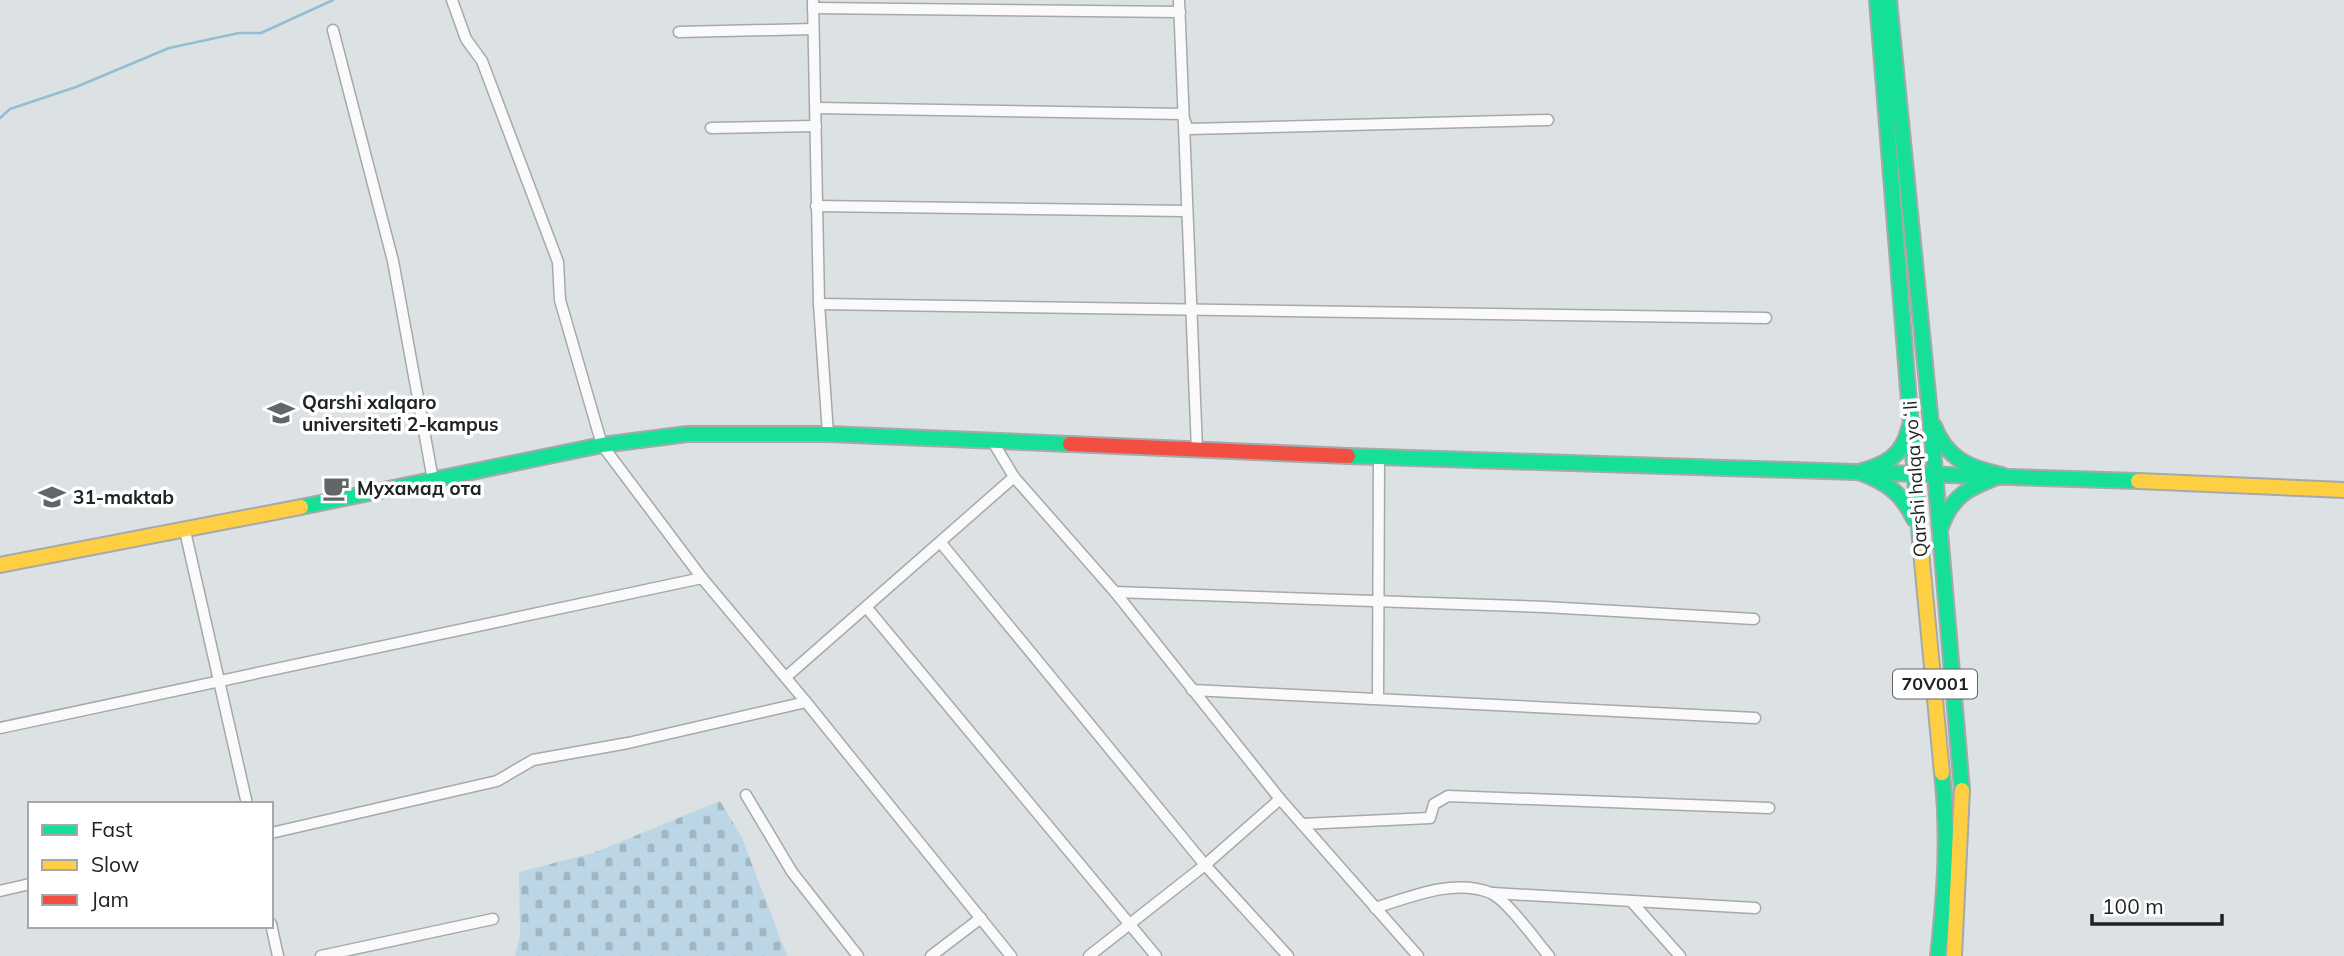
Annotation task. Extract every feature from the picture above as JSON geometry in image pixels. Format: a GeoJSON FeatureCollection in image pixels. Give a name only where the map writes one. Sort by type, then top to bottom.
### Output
{"type":"FeatureCollection","features":[{"type":"Feature","properties":{"kind":"main road","name":"Qarshi halqa yoʻli"},"geometry":{"type":"LineString","coordinates":[[1877,0],[1921,545],[1947,819],[1946,888],[1938,956]]}},
{"type":"Feature","properties":{"kind":"main road","name":"Qarshi halqa yoʻli"},"geometry":{"type":"LineString","coordinates":[[1889,0],[1930,414],[1963,804],[1954,956]]}},
{"type":"Feature","properties":{"kind":"main road"},"geometry":{"type":"LineString","coordinates":[[1858,472],[1877,468],[1901,452],[1908,440],[1911,411]]}},
{"type":"Feature","properties":{"kind":"main road"},"geometry":{"type":"LineString","coordinates":[[1930,414],[1947,452],[1968,468],[2002,475]]}},
{"type":"Feature","properties":{"kind":"main road"},"geometry":{"type":"LineString","coordinates":[[0,565],[185,531],[603,445],[687,433],[828,434],[1379,457],[2002,475],[2344,490]]}},
{"type":"Feature","properties":{"kind":"main road"},"geometry":{"type":"LineString","coordinates":[[1858,472],[1887,482],[1905,498],[1921,545]]}},
{"type":"Feature","properties":{"kind":"main road"},"geometry":{"type":"LineString","coordinates":[[1939,534],[1946,508],[1958,493],[2002,475]]}},
{"type":"Feature","properties":{"kind":"street"},"geometry":{"type":"LineString","coordinates":[[452,0],[467,39],[482,61],[558,262],[560,300],[603,445],[702,578],[786,677],[1011,956]]}},
{"type":"Feature","properties":{"kind":"street"},"geometry":{"type":"LineString","coordinates":[[1179,0],[1185,211],[1197,450]]}},
{"type":"Feature","properties":{"kind":"street"},"geometry":{"type":"LineString","coordinates":[[828,434],[819,304],[813,4],[1180,12]]}},
{"type":"Feature","properties":{"kind":"street"},"geometry":{"type":"LineString","coordinates":[[679,32],[813,29]]}},
{"type":"Feature","properties":{"kind":"street"},"geometry":{"type":"LineString","coordinates":[[333,30],[393,261],[433,480]]}},
{"type":"Feature","properties":{"kind":"street"},"geometry":{"type":"LineString","coordinates":[[816,108],[1182,114]]}},
{"type":"Feature","properties":{"kind":"street"},"geometry":{"type":"LineString","coordinates":[[1182,114],[1188,129],[1548,120]]}},
{"type":"Feature","properties":{"kind":"street"},"geometry":{"type":"LineString","coordinates":[[711,128],[816,126]]}},
{"type":"Feature","properties":{"kind":"street"},"geometry":{"type":"LineString","coordinates":[[817,206],[1185,211]]}},
{"type":"Feature","properties":{"kind":"street"},"geometry":{"type":"LineString","coordinates":[[819,304],[1190,312],[1766,318]]}},
{"type":"Feature","properties":{"kind":"street"},"geometry":{"type":"LineString","coordinates":[[993,442],[1014,477],[1115,592],[1280,799],[1418,956]]}},
{"type":"Feature","properties":{"kind":"street"},"geometry":{"type":"LineString","coordinates":[[1378,699],[1379,457]]}},
{"type":"Feature","properties":{"kind":"street"},"geometry":{"type":"LineString","coordinates":[[786,677],[1014,477]]}},
{"type":"Feature","properties":{"kind":"street"},"geometry":{"type":"LineString","coordinates":[[185,531],[247,802]]}},
{"type":"Feature","properties":{"kind":"street"},"geometry":{"type":"LineString","coordinates":[[941,543],[1205,865],[1288,956]]}},
{"type":"Feature","properties":{"kind":"street"},"geometry":{"type":"LineString","coordinates":[[0,728],[702,578]]}},
{"type":"Feature","properties":{"kind":"street"},"geometry":{"type":"LineString","coordinates":[[1115,592],[1378,600],[1754,619]]}},
{"type":"Feature","properties":{"kind":"street"},"geometry":{"type":"LineString","coordinates":[[867,608],[1156,956]]}},
{"type":"Feature","properties":{"kind":"street"},"geometry":{"type":"LineString","coordinates":[[1192,690],[1755,718]]}},
{"type":"Feature","properties":{"kind":"street"},"geometry":{"type":"LineString","coordinates":[[273,833],[497,781],[533,760],[628,743],[806,702]]}},
{"type":"Feature","properties":{"kind":"street"},"geometry":{"type":"LineString","coordinates":[[746,795],[792,872],[858,956]]}},
{"type":"Feature","properties":{"kind":"street"},"geometry":{"type":"LineString","coordinates":[[1302,824],[1430,818],[1434,804],[1448,796],[1769,808]]}},
{"type":"Feature","properties":{"kind":"street"},"geometry":{"type":"LineString","coordinates":[[1089,956],[1205,865],[1280,799]]}},
{"type":"Feature","properties":{"kind":"street"},"geometry":{"type":"LineString","coordinates":[[0,891],[28,884]]}},
{"type":"Feature","properties":{"kind":"street"},"geometry":{"type":"LineString","coordinates":[[1376,908],[1428,890],[1462,889],[1755,908]]}},
{"type":"Feature","properties":{"kind":"street"},"geometry":{"type":"LineString","coordinates":[[1492,893],[1549,956]]}},
{"type":"Feature","properties":{"kind":"street"},"geometry":{"type":"LineString","coordinates":[[1631,901],[1680,956]]}},
{"type":"Feature","properties":{"kind":"street"},"geometry":{"type":"LineString","coordinates":[[932,956],[981,918]]}},
{"type":"Feature","properties":{"kind":"street"},"geometry":{"type":"LineString","coordinates":[[321,956],[493,919]]}},
{"type":"Feature","properties":{"kind":"street"},"geometry":{"type":"LineString","coordinates":[[272,928],[278,956]]}},
{"type":"Feature","properties":{"kind":"green space"},"geometry":{"type":"Polygon","coordinates":[[[720,801],[742,838],[787,956],[515,956],[520,935],[519,872],[593,853],[720,801]]]}},
{"type":"Feature","properties":{"kind":"waterway"},"geometry":{"type":"LineString","coordinates":[[0,118],[10,109],[76,87],[169,48],[239,33],[261,33],[333,0]]}},
{"type":"Feature","properties":{"kind":"traffic: fast"},"geometry":{"type":"LineString","coordinates":[[1877,0],[1920,540]]}},
{"type":"Feature","properties":{"kind":"traffic: fast"},"geometry":{"type":"LineString","coordinates":[[1889,0],[1930,414],[1962,790]]}},
{"type":"Feature","properties":{"kind":"traffic: fast"},"geometry":{"type":"LineString","coordinates":[[1934,426],[1945,447],[1960,460],[2002,475]]}},
{"type":"Feature","properties":{"kind":"traffic: fast"},"geometry":{"type":"LineString","coordinates":[[1859,472],[1892,458],[1902,446],[1909,428]]}},
{"type":"Feature","properties":{"kind":"traffic: fast"},"geometry":{"type":"LineString","coordinates":[[301,507],[602,445],[687,434],[828,434],[1070,444]]}},
{"type":"Feature","properties":{"kind":"traffic: fast"},"geometry":{"type":"LineString","coordinates":[[1348,456],[2138,481]]}},
{"type":"Feature","properties":{"kind":"traffic: fast"},"geometry":{"type":"LineString","coordinates":[[1859,472],[1877,480],[1898,495],[1914,519]]}},
{"type":"Feature","properties":{"kind":"traffic: fast"},"geometry":{"type":"LineString","coordinates":[[1941,527],[1945,516],[1963,494],[2000,476]]}},
{"type":"Feature","properties":{"kind":"traffic: fast"},"geometry":{"type":"LineString","coordinates":[[1938,956],[1945,864],[1942,773]]}},
{"type":"Feature","properties":{"kind":"traffic: slow"},"geometry":{"type":"LineString","coordinates":[[2138,481],[2344,490]]}},
{"type":"Feature","properties":{"kind":"traffic: slow"},"geometry":{"type":"LineString","coordinates":[[0,565],[301,507]]}},
{"type":"Feature","properties":{"kind":"traffic: slow"},"geometry":{"type":"LineString","coordinates":[[1920,540],[1942,773]]}},
{"type":"Feature","properties":{"kind":"traffic: slow"},"geometry":{"type":"LineString","coordinates":[[1954,956],[1962,790]]}},
{"type":"Feature","properties":{"kind":"traffic: jam"},"geometry":{"type":"LineString","coordinates":[[1070,444],[1348,456]]}},
{"type":"Feature","properties":{"kind":"place","name":"Qarshi xalqaro universiteti 2-kampus"},"geometry":{"type":"Point","coordinates":[281,413]}},
{"type":"Feature","properties":{"kind":"place","name":"Мухамад ота"},"geometry":{"type":"Point","coordinates":[336,488]}},
{"type":"Feature","properties":{"kind":"place","name":"31-maktab"},"geometry":{"type":"Point","coordinates":[52,497]}}]}
